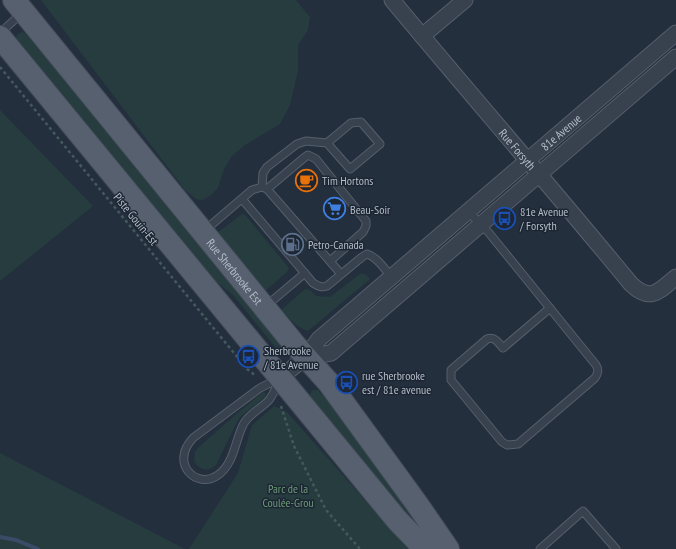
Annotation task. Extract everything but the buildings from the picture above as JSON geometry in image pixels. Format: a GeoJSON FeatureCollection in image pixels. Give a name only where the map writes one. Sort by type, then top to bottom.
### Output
{"type":"FeatureCollection","features":[{"type":"Feature","properties":{"kind":"main road","name":"Rue Sherbrooke Est"},"geometry":{"type":"LineString","coordinates":[[18,6],[333,390],[417,504],[448,549]]}},
{"type":"Feature","properties":{"kind":"main road"},"geometry":{"type":"LineString","coordinates":[[0,37],[270,377],[397,520],[425,549]]}},
{"type":"Feature","properties":{"kind":"street","name":"Rue Forsyth"},"geometry":{"type":"LineString","coordinates":[[392,0],[527,161],[540,174],[631,284],[646,294],[654,293],[676,277]]}},
{"type":"Feature","properties":{"kind":"street"},"geometry":{"type":"LineString","coordinates":[[422,36],[465,0]]}},
{"type":"Feature","properties":{"kind":"street","name":"81e Avenue"},"geometry":{"type":"LineString","coordinates":[[306,357],[319,339],[676,33]]}},
{"type":"Feature","properties":{"kind":"street","name":"81e Avenue"},"geometry":{"type":"LineString","coordinates":[[270,377],[306,357],[331,353],[676,57]]}},
{"type":"Feature","properties":{"kind":"street"},"geometry":{"type":"LineString","coordinates":[[391,277],[403,290]]}},
{"type":"Feature","properties":{"kind":"street"},"geometry":{"type":"LineString","coordinates":[[346,316],[357,330]]}},
{"type":"Feature","properties":{"kind":"lane"},"geometry":{"type":"LineString","coordinates":[[0,33],[18,6]]}},
{"type":"Feature","properties":{"kind":"lane"},"geometry":{"type":"LineString","coordinates":[[327,143],[351,123],[361,122],[380,144],[350,169],[327,143],[306,141],[297,144],[267,167],[263,173],[264,188],[341,274]]}},
{"type":"Feature","properties":{"kind":"lane"},"geometry":{"type":"LineString","coordinates":[[202,232],[252,190],[264,188],[308,155],[316,159],[362,214],[366,221],[366,226],[363,232],[330,261]]}},
{"type":"Feature","properties":{"kind":"lane"},"geometry":{"type":"LineString","coordinates":[[242,199],[305,274],[318,286],[327,286],[367,254],[372,255],[391,277]]}},
{"type":"Feature","properties":{"kind":"lane"},"geometry":{"type":"LineString","coordinates":[[468,212],[489,234],[550,308],[599,369],[595,378],[518,444],[507,445],[502,442],[451,380],[451,370],[487,339],[494,338],[503,348],[550,308]]}},
{"type":"Feature","properties":{"kind":"lane"},"geometry":{"type":"LineString","coordinates":[[264,307],[305,274]]}},
{"type":"Feature","properties":{"kind":"lane"},"geometry":{"type":"LineString","coordinates":[[270,377],[270,400],[247,419],[243,425],[230,460],[224,469],[217,475],[202,479],[188,472],[184,466],[183,459],[187,444],[260,388],[270,377]]}},
{"type":"Feature","properties":{"kind":"lane"},"geometry":{"type":"LineString","coordinates":[[540,549],[584,511],[616,549]]}},
{"type":"Feature","properties":{"kind":"path","name":"Piste Gouin-Est"},"geometry":{"type":"LineString","coordinates":[[0,67],[247,369],[255,376],[270,377]]}},
{"type":"Feature","properties":{"kind":"path"},"geometry":{"type":"LineString","coordinates":[[280,403],[294,446],[326,510],[360,549]]}},
{"type":"Feature","properties":{"kind":"green space"},"geometry":{"type":"Polygon","coordinates":[[[41,0],[296,0],[310,17],[308,30],[298,45],[298,71],[290,105],[280,124],[245,145],[232,156],[224,169],[218,188],[210,196],[202,200],[196,199],[185,190],[41,0]]]}},
{"type":"Feature","properties":{"kind":"green space"},"geometry":{"type":"Polygon","coordinates":[[[22,32],[28,34],[282,346],[281,349],[276,348],[233,295],[203,271],[16,41],[17,35],[22,32]]]}},
{"type":"Feature","properties":{"kind":"green space"},"geometry":{"type":"Polygon","coordinates":[[[0,110],[93,206],[0,281],[0,110]]]}},
{"type":"Feature","properties":{"kind":"green space"},"geometry":{"type":"Polygon","coordinates":[[[242,214],[246,216],[289,268],[287,272],[264,292],[217,233],[242,214]]]}},
{"type":"Feature","properties":{"kind":"green space"},"geometry":{"type":"Polygon","coordinates":[[[361,273],[370,279],[308,331],[297,325],[281,310],[305,289],[310,290],[316,296],[330,297],[361,273]]]}},
{"type":"Feature","properties":{"kind":"green space"},"geometry":{"type":"Polygon","coordinates":[[[312,390],[318,390],[332,405],[425,534],[423,534],[311,403],[309,396],[312,390]]]}},
{"type":"Feature","properties":{"kind":"green space"},"geometry":{"type":"Polygon","coordinates":[[[263,392],[266,393],[265,397],[239,418],[216,465],[207,470],[198,467],[194,461],[195,452],[199,447],[263,392]]]}},
{"type":"Feature","properties":{"kind":"green space","name":"Parc de la Coulée-Grou"},"geometry":{"type":"Polygon","coordinates":[[[274,406],[287,412],[408,549],[189,549],[238,473],[252,425],[274,406]]]}},
{"type":"Feature","properties":{"kind":"green space"},"geometry":{"type":"Polygon","coordinates":[[[0,453],[185,549],[0,549],[0,453]]]}},
{"type":"Feature","properties":{"kind":"waterway"},"geometry":{"type":"LineString","coordinates":[[0,537],[16,540],[38,549]]}},
{"type":"Feature","properties":{"kind":"place","name":"Tim Hortons"},"geometry":{"type":"Point","coordinates":[307,180]}},
{"type":"Feature","properties":{"kind":"place","name":"Beau-Soir"},"geometry":{"type":"Point","coordinates":[334,209]}},
{"type":"Feature","properties":{"kind":"place","name":"81e Avenue / Forsyth"},"geometry":{"type":"Point","coordinates":[505,218]}},
{"type":"Feature","properties":{"kind":"place","name":"Petro-Canada"},"geometry":{"type":"Point","coordinates":[293,244]}},
{"type":"Feature","properties":{"kind":"place","name":"Sherbrooke / 81e Avenue"},"geometry":{"type":"Point","coordinates":[248,357]}},
{"type":"Feature","properties":{"kind":"place","name":"rue Sherbrooke est / 81e avenue"},"geometry":{"type":"Point","coordinates":[347,382]}}]}
